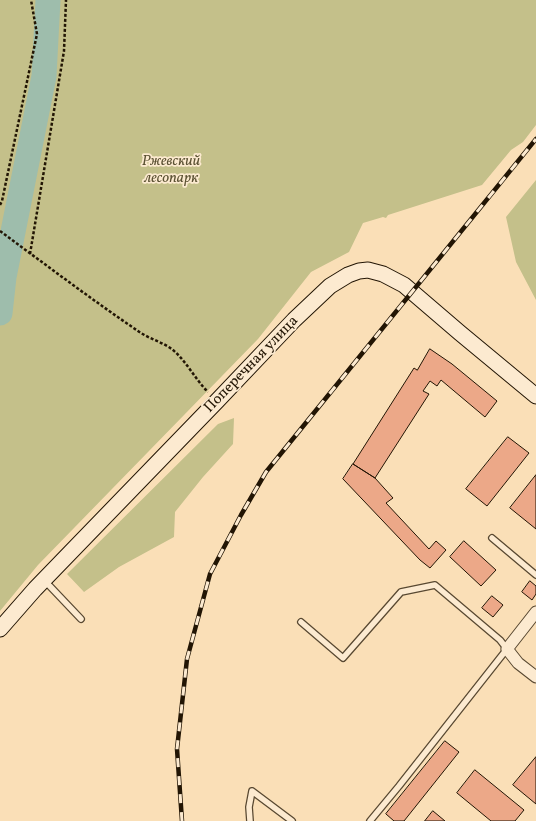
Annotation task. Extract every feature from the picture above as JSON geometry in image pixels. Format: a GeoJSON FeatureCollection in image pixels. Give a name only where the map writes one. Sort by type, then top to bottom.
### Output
{"type":"FeatureCollection","features":[{"type":"Feature","properties":{"kind":"street","name":"Поперечная улица"},"geometry":{"type":"LineString","coordinates":[[0,629],[44,580],[294,320],[330,286],[348,275],[359,271],[368,270],[383,274],[404,285],[465,338],[536,396]]}},
{"type":"Feature","properties":{"kind":"street"},"geometry":{"type":"LineString","coordinates":[[536,612],[507,649],[518,663],[536,677]]}},
{"type":"Feature","properties":{"kind":"lane"},"geometry":{"type":"LineString","coordinates":[[492,538],[536,575]]}},
{"type":"Feature","properties":{"kind":"lane"},"geometry":{"type":"LineString","coordinates":[[44,580],[81,619]]}},
{"type":"Feature","properties":{"kind":"lane"},"geometry":{"type":"LineString","coordinates":[[301,622],[343,658],[401,592],[435,585],[500,640],[507,649],[400,786],[370,821]]}},
{"type":"Feature","properties":{"kind":"lane"},"geometry":{"type":"LineString","coordinates":[[250,821],[249,807],[252,791],[292,821]]}},
{"type":"Feature","properties":{"kind":"path"},"geometry":{"type":"LineString","coordinates":[[0,205],[4,193],[37,34],[31,0]]}},
{"type":"Feature","properties":{"kind":"path"},"geometry":{"type":"LineString","coordinates":[[30,254],[64,51],[66,0]]}},
{"type":"Feature","properties":{"kind":"path"},"geometry":{"type":"LineString","coordinates":[[0,231],[140,333],[172,349],[185,361],[202,385],[217,401]]}},
{"type":"Feature","properties":{"kind":"green space","name":"Ржевский лесопарк"},"geometry":{"type":"Polygon","coordinates":[[[0,0],[536,0],[536,125],[523,142],[511,150],[482,185],[388,215],[386,218],[383,217],[363,223],[349,252],[311,272],[258,339],[38,565],[0,611],[0,0]]]}},
{"type":"Feature","properties":{"kind":"green space"},"geometry":{"type":"Polygon","coordinates":[[[536,180],[536,300],[516,262],[506,217],[536,180]]]}},
{"type":"Feature","properties":{"kind":"green space"},"geometry":{"type":"Polygon","coordinates":[[[234,418],[233,444],[203,477],[175,512],[174,537],[119,567],[84,592],[67,574],[218,424],[234,418]]]}},
{"type":"Feature","properties":{"kind":"building"},"geometry":{"type":"Polygon","coordinates":[[[430,349],[452,364],[497,401],[485,417],[441,380],[437,386],[430,381],[423,391],[429,394],[375,478],[353,464],[414,368],[417,370],[430,349]]]}},
{"type":"Feature","properties":{"kind":"building"},"geometry":{"type":"Polygon","coordinates":[[[508,437],[529,453],[487,506],[466,489],[508,437]]]}},
{"type":"Feature","properties":{"kind":"building"},"geometry":{"type":"Polygon","coordinates":[[[353,464],[375,478],[393,498],[386,503],[429,549],[436,541],[446,550],[430,568],[420,560],[343,479],[353,464]]]}},
{"type":"Feature","properties":{"kind":"building"},"geometry":{"type":"Polygon","coordinates":[[[536,475],[536,529],[510,508],[536,475]]]}},
{"type":"Feature","properties":{"kind":"building"},"geometry":{"type":"Polygon","coordinates":[[[464,541],[496,570],[481,586],[450,557],[464,541]]]}},
{"type":"Feature","properties":{"kind":"building"},"geometry":{"type":"Polygon","coordinates":[[[530,581],[536,586],[536,594],[532,600],[522,592],[530,581]]]}},
{"type":"Feature","properties":{"kind":"building"},"geometry":{"type":"Polygon","coordinates":[[[492,596],[503,605],[493,617],[482,608],[492,596]]]}},
{"type":"Feature","properties":{"kind":"building"},"geometry":{"type":"Polygon","coordinates":[[[445,741],[459,752],[404,821],[394,821],[386,814],[445,741]]]}},
{"type":"Feature","properties":{"kind":"building"},"geometry":{"type":"Polygon","coordinates":[[[536,757],[536,804],[513,785],[536,757]]]}},
{"type":"Feature","properties":{"kind":"building"},"geometry":{"type":"Polygon","coordinates":[[[475,770],[524,810],[515,821],[491,821],[457,793],[475,770]]]}},
{"type":"Feature","properties":{"kind":"building"},"geometry":{"type":"Polygon","coordinates":[[[433,811],[445,821],[425,821],[433,811]]]}},
{"type":"Feature","properties":{"kind":"waterway"},"geometry":{"type":"LineString","coordinates":[[0,313],[4,277],[44,76],[48,0]]}},
{"type":"Feature","properties":{"kind":"railway"},"geometry":{"type":"LineString","coordinates":[[182,821],[177,749],[187,659],[210,574],[241,515],[266,472],[536,139]]}}]}
